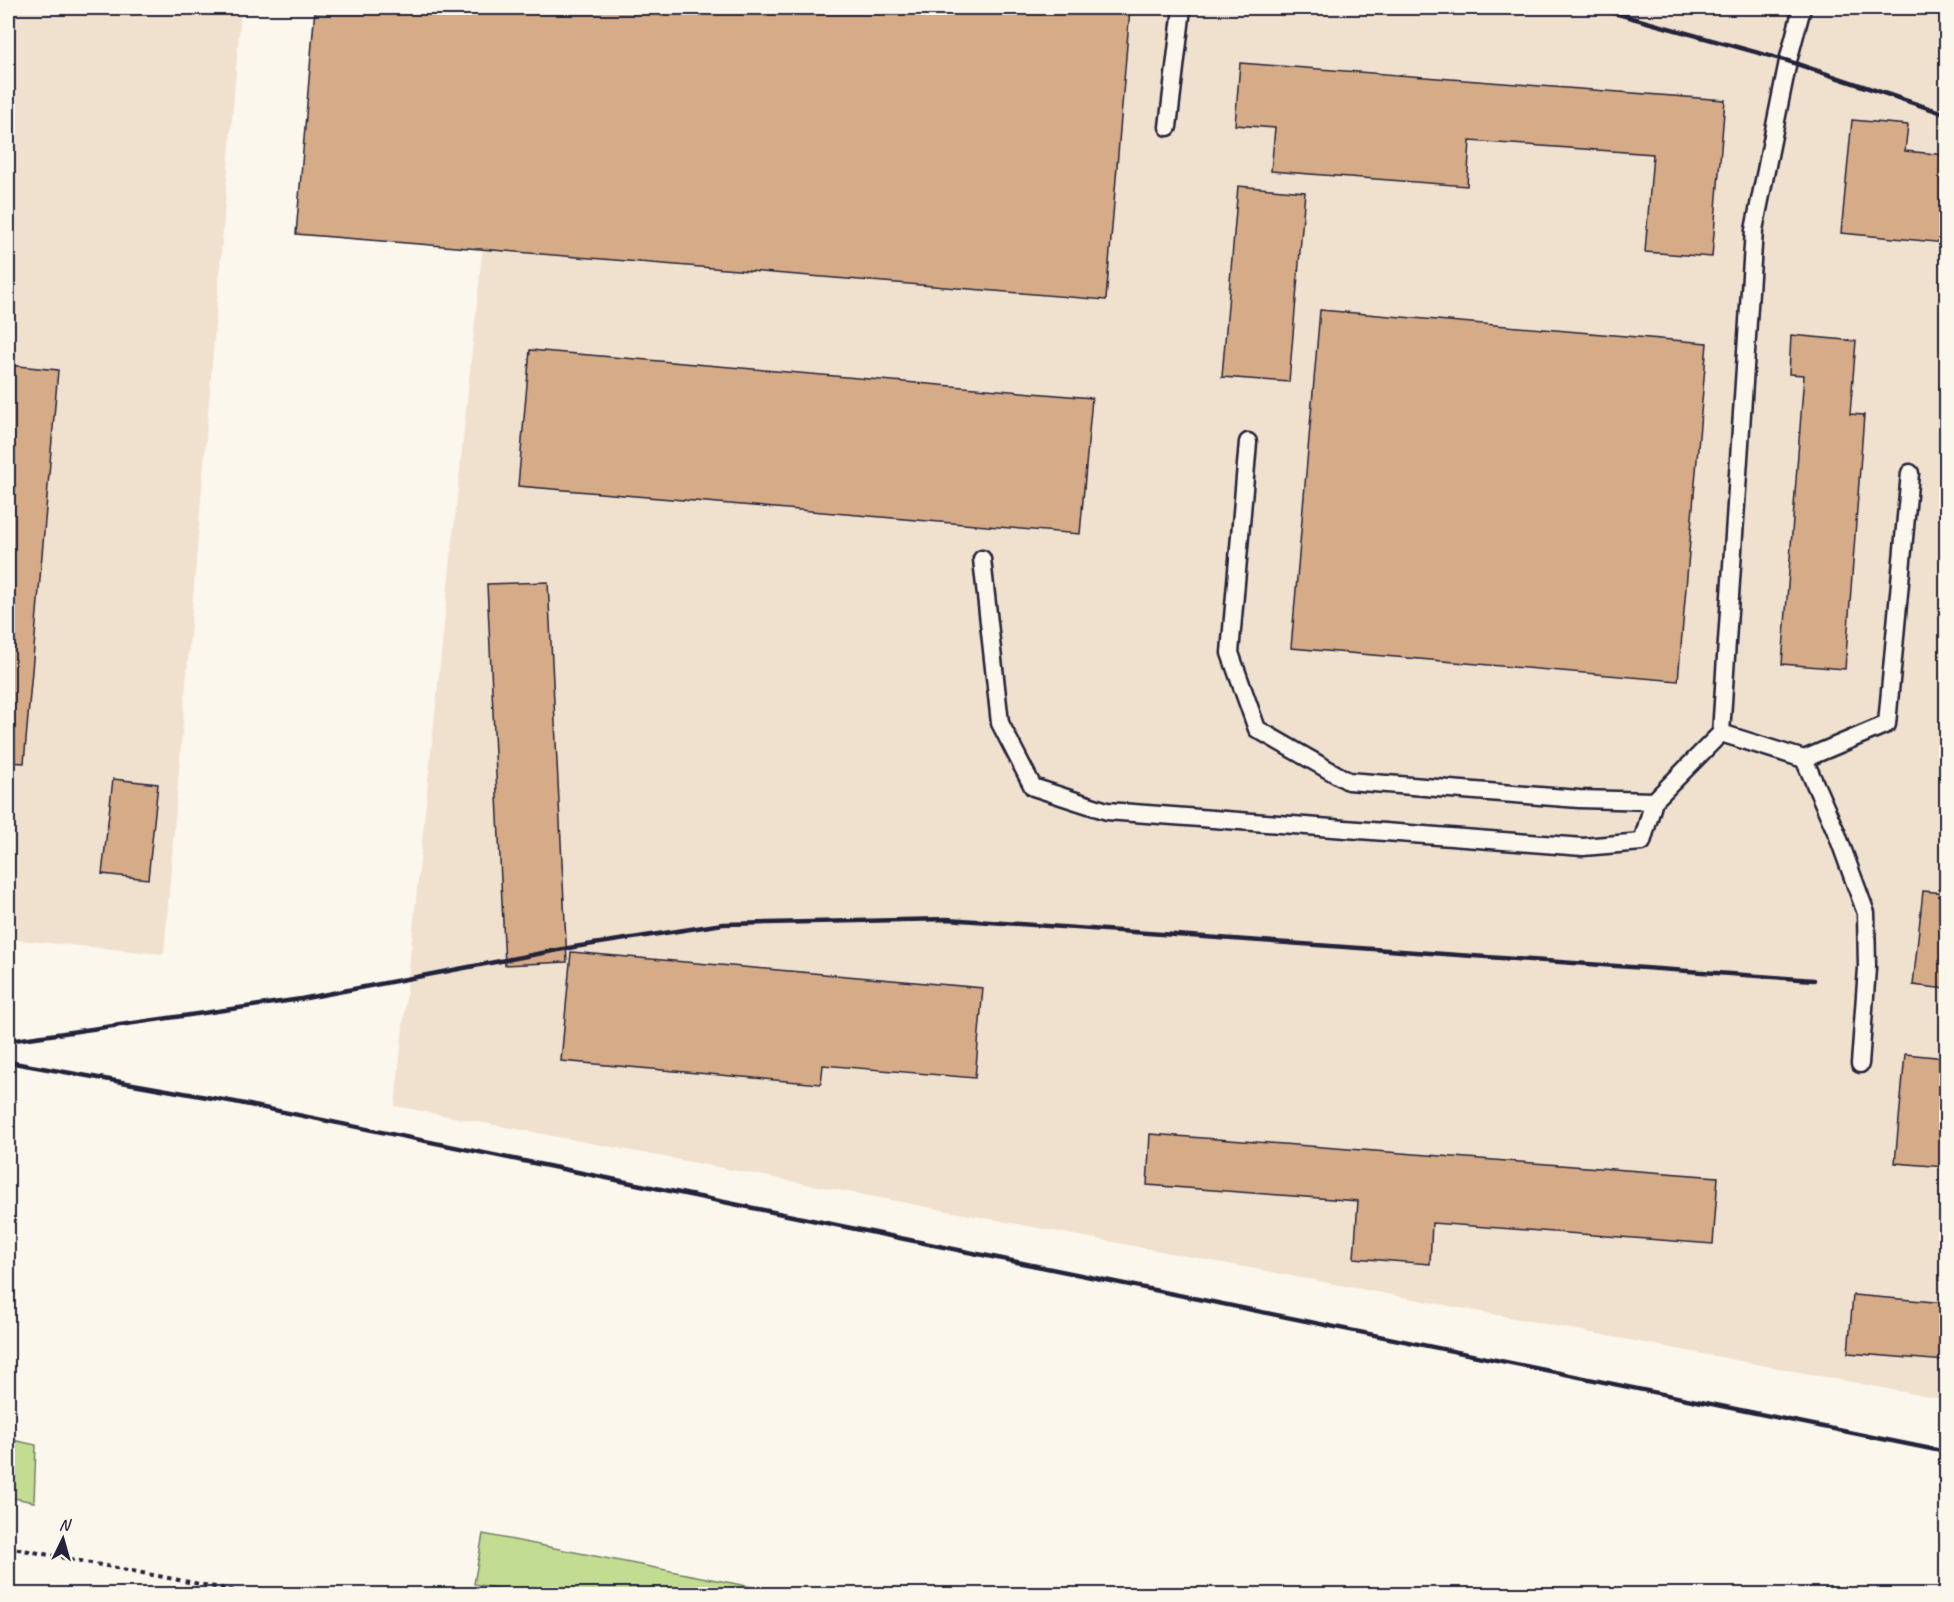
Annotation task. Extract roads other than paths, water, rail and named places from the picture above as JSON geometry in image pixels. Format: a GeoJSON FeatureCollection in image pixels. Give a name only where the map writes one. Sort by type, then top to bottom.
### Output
{"type":"FeatureCollection","features":[{"type":"Feature","properties":{"kind":"lane"},"geometry":{"type":"LineString","coordinates":[[1168,127],[1182,8]]}},
{"type":"Feature","properties":{"kind":"lane"},"geometry":{"type":"LineString","coordinates":[[982,559],[1000,723],[1033,787],[1107,811],[1583,847],[1642,842],[1654,801],[1721,733],[1754,230],[1788,61],[1802,8]]}},
{"type":"Feature","properties":{"kind":"lane"},"geometry":{"type":"LineString","coordinates":[[1248,442],[1230,653],[1257,729],[1348,781],[1579,799],[1654,801]]}},
{"type":"Feature","properties":{"kind":"lane"},"geometry":{"type":"LineString","coordinates":[[1721,733],[1804,759],[1887,724],[1910,473]]}},
{"type":"Feature","properties":{"kind":"lane"},"geometry":{"type":"LineString","coordinates":[[1804,759],[1838,834],[1866,913],[1867,968],[1860,1064]]}},
{"type":"Feature","properties":{"kind":"railway"},"geometry":{"type":"LineString","coordinates":[[1596,8],[1788,61],[1946,114]]}},
{"type":"Feature","properties":{"kind":"railway"},"geometry":{"type":"LineString","coordinates":[[8,1041],[301,999],[574,947],[723,924],[947,919],[1814,980]]}},
{"type":"Feature","properties":{"kind":"railway"},"geometry":{"type":"LineString","coordinates":[[8,1062],[235,1102],[1946,1452]]}}]}
